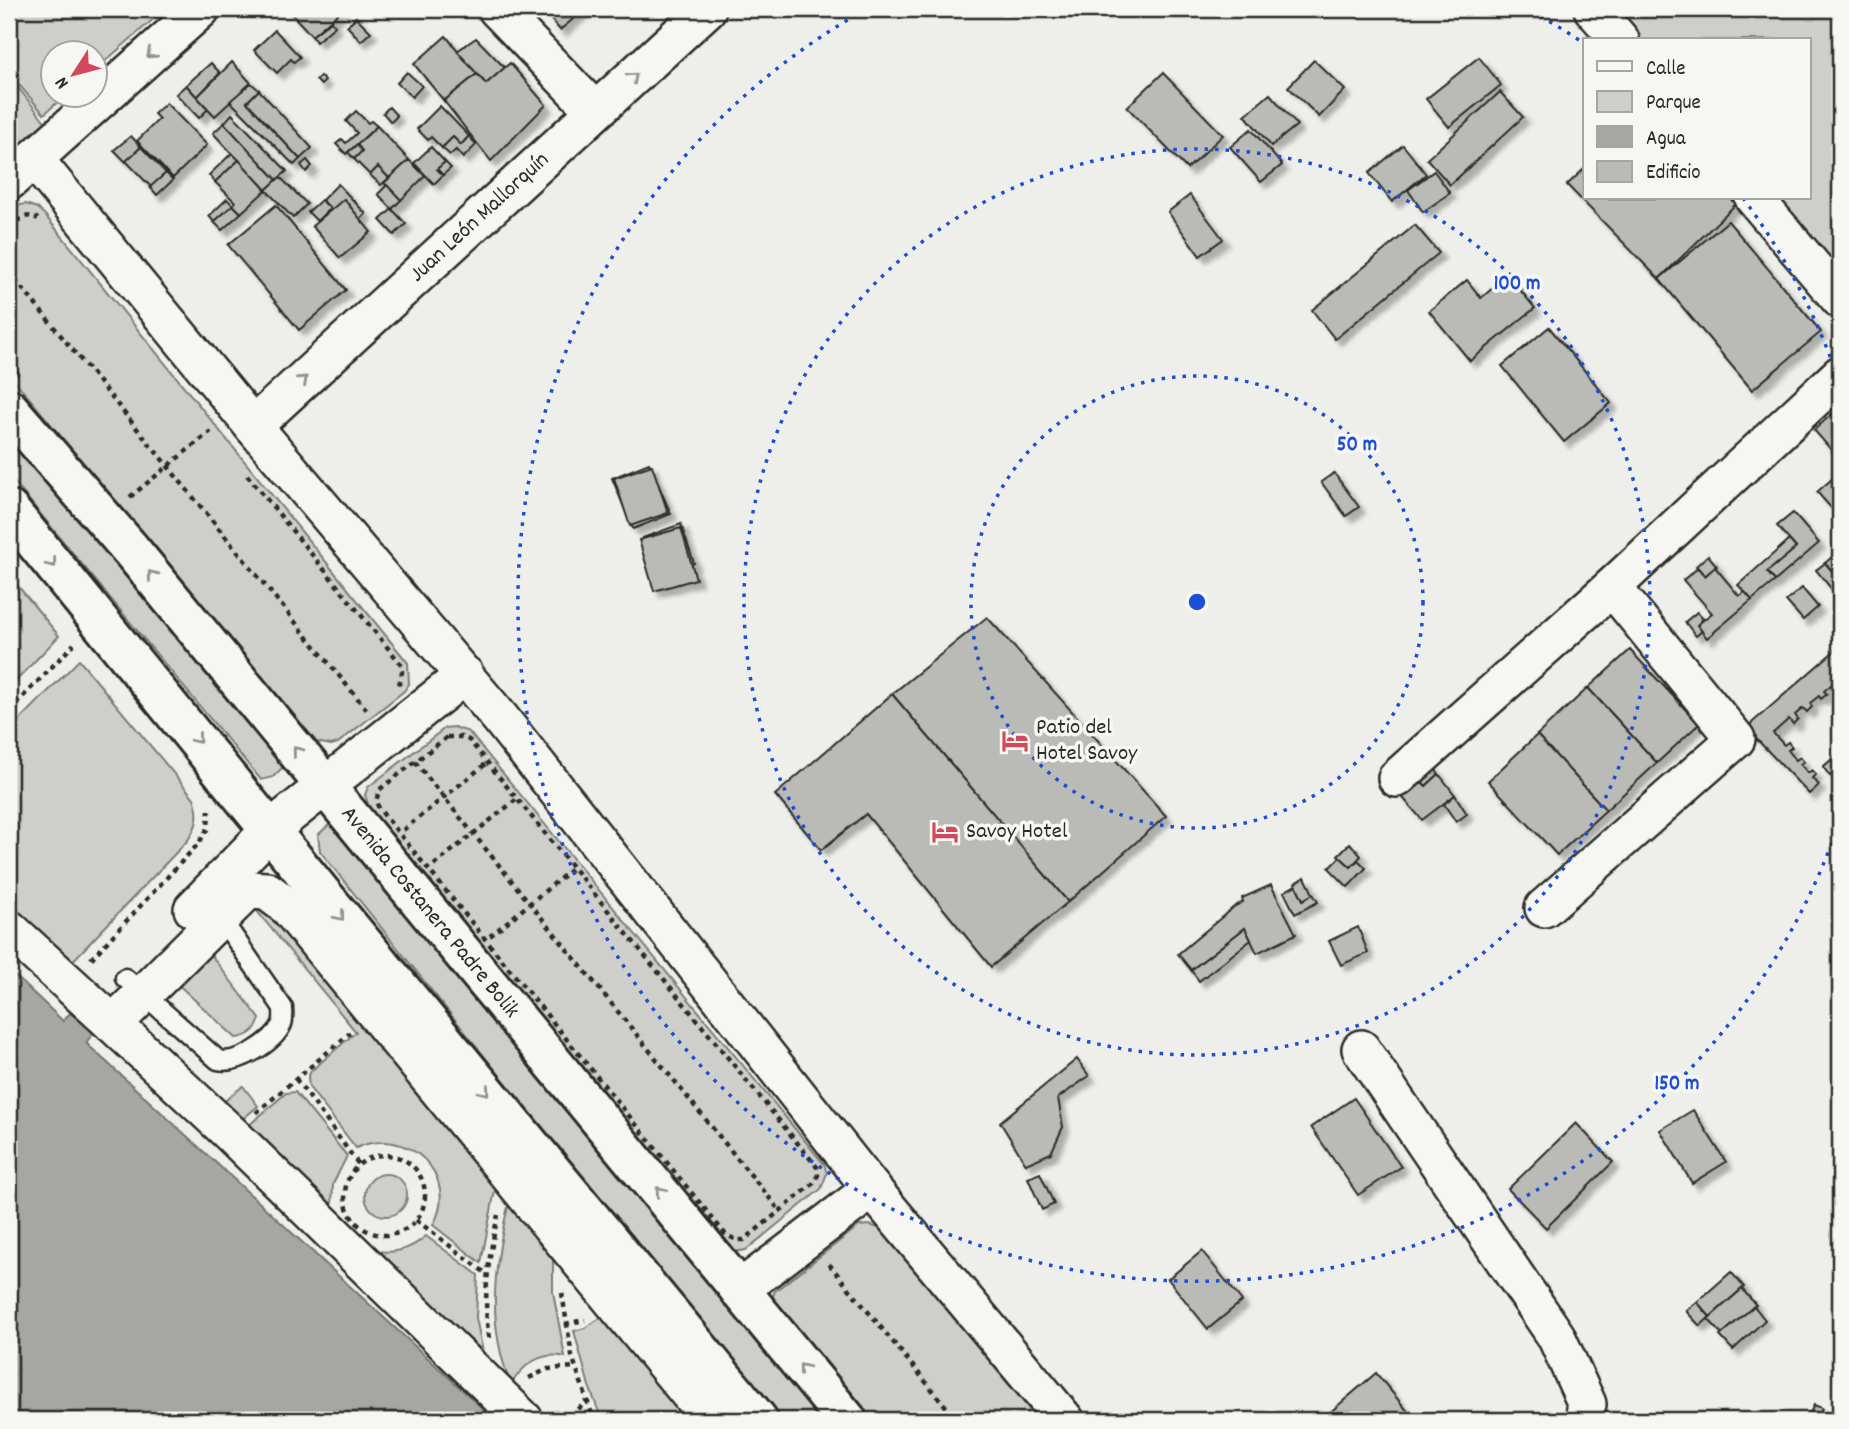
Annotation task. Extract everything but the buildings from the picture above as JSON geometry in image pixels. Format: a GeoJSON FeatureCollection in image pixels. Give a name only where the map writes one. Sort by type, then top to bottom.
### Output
{"type":"FeatureCollection","features":[{"type":"Feature","properties":{"kind":"main road","name":"Avenida Costanera Padre Bolik"},"geometry":{"type":"LineString","coordinates":[[9,409],[131,550],[847,1420]]}},
{"type":"Feature","properties":{"kind":"main road"},"geometry":{"type":"LineString","coordinates":[[9,510],[758,1420]]}},
{"type":"Feature","properties":{"kind":"street"},"geometry":{"type":"LineString","coordinates":[[201,9],[22,170],[253,426],[465,675],[872,1189],[1065,1420]]}},
{"type":"Feature","properties":{"kind":"street"},"geometry":{"type":"LineString","coordinates":[[497,9],[595,111]]}},
{"type":"Feature","properties":{"kind":"street","name":"Juan León Mallorquín"},"geometry":{"type":"LineString","coordinates":[[253,426],[707,9]]}},
{"type":"Feature","properties":{"kind":"street"},"geometry":{"type":"LineString","coordinates":[[1593,9],[1617,38]]}},
{"type":"Feature","properties":{"kind":"street"},"geometry":{"type":"LineString","coordinates":[[1756,200],[1840,299]]}},
{"type":"Feature","properties":{"kind":"street"},"geometry":{"type":"LineString","coordinates":[[1397,778],[1612,587],[1840,375]]}},
{"type":"Feature","properties":{"kind":"street"},"geometry":{"type":"LineString","coordinates":[[1544,908],[1736,739],[1612,587]]}},
{"type":"Feature","properties":{"kind":"street"},"geometry":{"type":"LineString","coordinates":[[97,1018],[134,986],[212,907],[271,829],[465,675]]}},
{"type":"Feature","properties":{"kind":"street"},"geometry":{"type":"LineString","coordinates":[[212,907],[248,890],[267,891],[278,897],[311,933],[711,1420]]}},
{"type":"Feature","properties":{"kind":"street"},"geometry":{"type":"LineString","coordinates":[[9,929],[69,983],[97,1018],[231,1134],[515,1411]]}},
{"type":"Feature","properties":{"kind":"street"},"geometry":{"type":"LineString","coordinates":[[1361,1049],[1556,1336],[1587,1404],[1584,1420]]}},
{"type":"Feature","properties":{"kind":"street"},"geometry":{"type":"LineString","coordinates":[[739,1290],[872,1189]]}},
{"type":"Feature","properties":{"kind":"lane"},"geometry":{"type":"LineString","coordinates":[[134,986],[218,1060],[226,1062],[250,1055],[278,1031],[282,1024],[283,1008],[212,907]]}},
{"type":"Feature","properties":{"kind":"path"},"geometry":{"type":"LineString","coordinates":[[9,228],[20,218],[27,216],[39,219]]}},
{"type":"Feature","properties":{"kind":"path"},"geometry":{"type":"LineString","coordinates":[[9,272],[367,710],[358,717]]}},
{"type":"Feature","properties":{"kind":"path"},"geometry":{"type":"LineString","coordinates":[[124,502],[211,431],[219,441]]}},
{"type":"Feature","properties":{"kind":"path"},"geometry":{"type":"LineString","coordinates":[[245,473],[401,664],[399,686],[388,694]]}},
{"type":"Feature","properties":{"kind":"path"},"geometry":{"type":"LineString","coordinates":[[9,711],[77,641]]}},
{"type":"Feature","properties":{"kind":"path"},"geometry":{"type":"LineString","coordinates":[[447,737],[469,740],[487,763],[817,1167],[818,1175],[812,1185],[744,1240],[726,1235],[380,810],[377,795],[379,790],[447,737]]}},
{"type":"Feature","properties":{"kind":"path"},"geometry":{"type":"LineString","coordinates":[[415,762],[780,1211]]}},
{"type":"Feature","properties":{"kind":"path"},"geometry":{"type":"LineString","coordinates":[[399,834],[487,763]]}},
{"type":"Feature","properties":{"kind":"path"},"geometry":{"type":"LineString","coordinates":[[428,870],[517,799]]}},
{"type":"Feature","properties":{"kind":"path"},"geometry":{"type":"LineString","coordinates":[[69,983],[199,843],[208,828],[210,811],[207,803]]}},
{"type":"Feature","properties":{"kind":"path"},"geometry":{"type":"LineString","coordinates":[[485,940],[573,868]]}},
{"type":"Feature","properties":{"kind":"path"},"geometry":{"type":"LineString","coordinates":[[231,1134],[351,1032]]}},
{"type":"Feature","properties":{"kind":"path"},"geometry":{"type":"LineString","coordinates":[[296,1079],[359,1165]]}},
{"type":"Feature","properties":{"kind":"path"},"geometry":{"type":"LineString","coordinates":[[386,1155],[413,1166],[419,1174],[425,1193],[416,1220],[405,1230],[391,1234],[368,1231],[356,1222],[347,1206],[346,1188],[353,1171],[368,1159],[386,1155]]}},
{"type":"Feature","properties":{"kind":"path"},"geometry":{"type":"LineString","coordinates":[[489,1340],[486,1320],[487,1274],[508,1173]]}},
{"type":"Feature","properties":{"kind":"path"},"geometry":{"type":"LineString","coordinates":[[416,1220],[487,1274]]}},
{"type":"Feature","properties":{"kind":"path"},"geometry":{"type":"LineString","coordinates":[[558,1234],[565,1324],[575,1367],[594,1420]]}},
{"type":"Feature","properties":{"kind":"path"},"geometry":{"type":"LineString","coordinates":[[835,1255],[827,1262],[957,1420]]}},
{"type":"Feature","properties":{"kind":"path"},"geometry":{"type":"LineString","coordinates":[[515,1411],[510,1394],[532,1376],[548,1369],[575,1367]]}},
{"type":"Feature","properties":{"kind":"path"},"geometry":{"type":"LineString","coordinates":[[561,1420],[577,1411],[586,1400]]}},
{"type":"Feature","properties":{"kind":"green space"},"geometry":{"type":"Polygon","coordinates":[[[9,9],[165,9],[108,59],[108,38],[38,38],[38,107],[9,73],[9,9]]]}},
{"type":"Feature","properties":{"kind":"green space"},"geometry":{"type":"Polygon","coordinates":[[[1614,9],[1840,9],[1840,276],[1776,200],[1811,200],[1811,38],[1639,38],[1614,9]]]}},
{"type":"Feature","properties":{"kind":"green space"},"geometry":{"type":"Polygon","coordinates":[[[9,76],[58,138],[9,181],[9,76]]]}},
{"type":"Feature","properties":{"kind":"green space"},"geometry":{"type":"Polygon","coordinates":[[[39,108],[51,108],[44,114],[39,108]]]}},
{"type":"Feature","properties":{"kind":"green space"},"geometry":{"type":"Polygon","coordinates":[[[26,204],[44,214],[408,663],[409,684],[404,691],[338,743],[331,745],[316,742],[9,374],[9,211],[14,206],[26,204]]]}},
{"type":"Feature","properties":{"kind":"green space"},"geometry":{"type":"Polygon","coordinates":[[[9,430],[287,763],[273,777],[261,780],[9,476],[9,430]]]}},
{"type":"Feature","properties":{"kind":"green space"},"geometry":{"type":"Polygon","coordinates":[[[9,575],[59,636],[9,688],[9,575]]]}},
{"type":"Feature","properties":{"kind":"green space"},"geometry":{"type":"Polygon","coordinates":[[[79,660],[194,798],[197,815],[196,825],[188,840],[65,969],[9,916],[9,754],[15,742],[15,725],[79,660]]]}},
{"type":"Feature","properties":{"kind":"green space"},"geometry":{"type":"Polygon","coordinates":[[[454,727],[469,732],[824,1164],[827,1173],[821,1189],[746,1250],[733,1252],[725,1247],[369,807],[365,795],[368,787],[445,728],[454,727]]]}},
{"type":"Feature","properties":{"kind":"green space"},"geometry":{"type":"Polygon","coordinates":[[[331,823],[830,1420],[784,1420],[496,1071],[320,851],[318,835],[331,823]]]}},
{"type":"Feature","properties":{"kind":"green space"},"geometry":{"type":"Polygon","coordinates":[[[258,895],[498,1175],[481,1263],[433,1225],[440,1207],[440,1189],[434,1173],[424,1159],[410,1149],[393,1143],[375,1142],[356,1148],[309,1087],[308,1077],[311,1071],[356,1032],[247,899],[258,895]]]}},
{"type":"Feature","properties":{"kind":"green space"},"geometry":{"type":"Polygon","coordinates":[[[204,946],[260,1019],[248,1035],[236,1038],[172,979],[204,946]]]}},
{"type":"Feature","properties":{"kind":"green space"},"geometry":{"type":"Polygon","coordinates":[[[243,1086],[258,1106],[233,1127],[214,1110],[243,1086]]]}},
{"type":"Feature","properties":{"kind":"green space"},"geometry":{"type":"Polygon","coordinates":[[[295,1092],[347,1156],[333,1184],[332,1207],[239,1134],[286,1093],[295,1092]]]}},
{"type":"Feature","properties":{"kind":"green space"},"geometry":{"type":"Polygon","coordinates":[[[386,1174],[401,1180],[407,1195],[401,1210],[386,1216],[371,1210],[365,1195],[371,1180],[386,1174]]]}},
{"type":"Feature","properties":{"kind":"green space"},"geometry":{"type":"Polygon","coordinates":[[[509,1202],[553,1257],[553,1292],[565,1357],[548,1356],[533,1361],[511,1385],[503,1362],[495,1317],[496,1271],[509,1202]]]}},
{"type":"Feature","properties":{"kind":"green space"},"geometry":{"type":"Polygon","coordinates":[[[859,1226],[879,1228],[1038,1420],[866,1420],[774,1310],[771,1300],[775,1291],[859,1226]]]}},
{"type":"Feature","properties":{"kind":"green space"},"geometry":{"type":"Polygon","coordinates":[[[426,1236],[478,1275],[476,1318],[488,1376],[368,1250],[399,1250],[413,1246],[426,1236]]]}},
{"type":"Feature","properties":{"kind":"green space"},"geometry":{"type":"Polygon","coordinates":[[[603,1316],[690,1420],[602,1420],[589,1386],[574,1331],[585,1328],[603,1316]]]}},
{"type":"Feature","properties":{"kind":"water"},"geometry":{"type":"Polygon","coordinates":[[[9,970],[63,1021],[70,1013],[94,1032],[86,1043],[495,1420],[9,1420],[9,970]]]}},
{"type":"Feature","properties":{"kind":"place","name":"Patio del Hotel Savoy"},"geometry":{"type":"Point","coordinates":[1015,741]}},
{"type":"Feature","properties":{"kind":"place","name":"Savoy Hotel"},"geometry":{"type":"Point","coordinates":[945,832]}}]}
